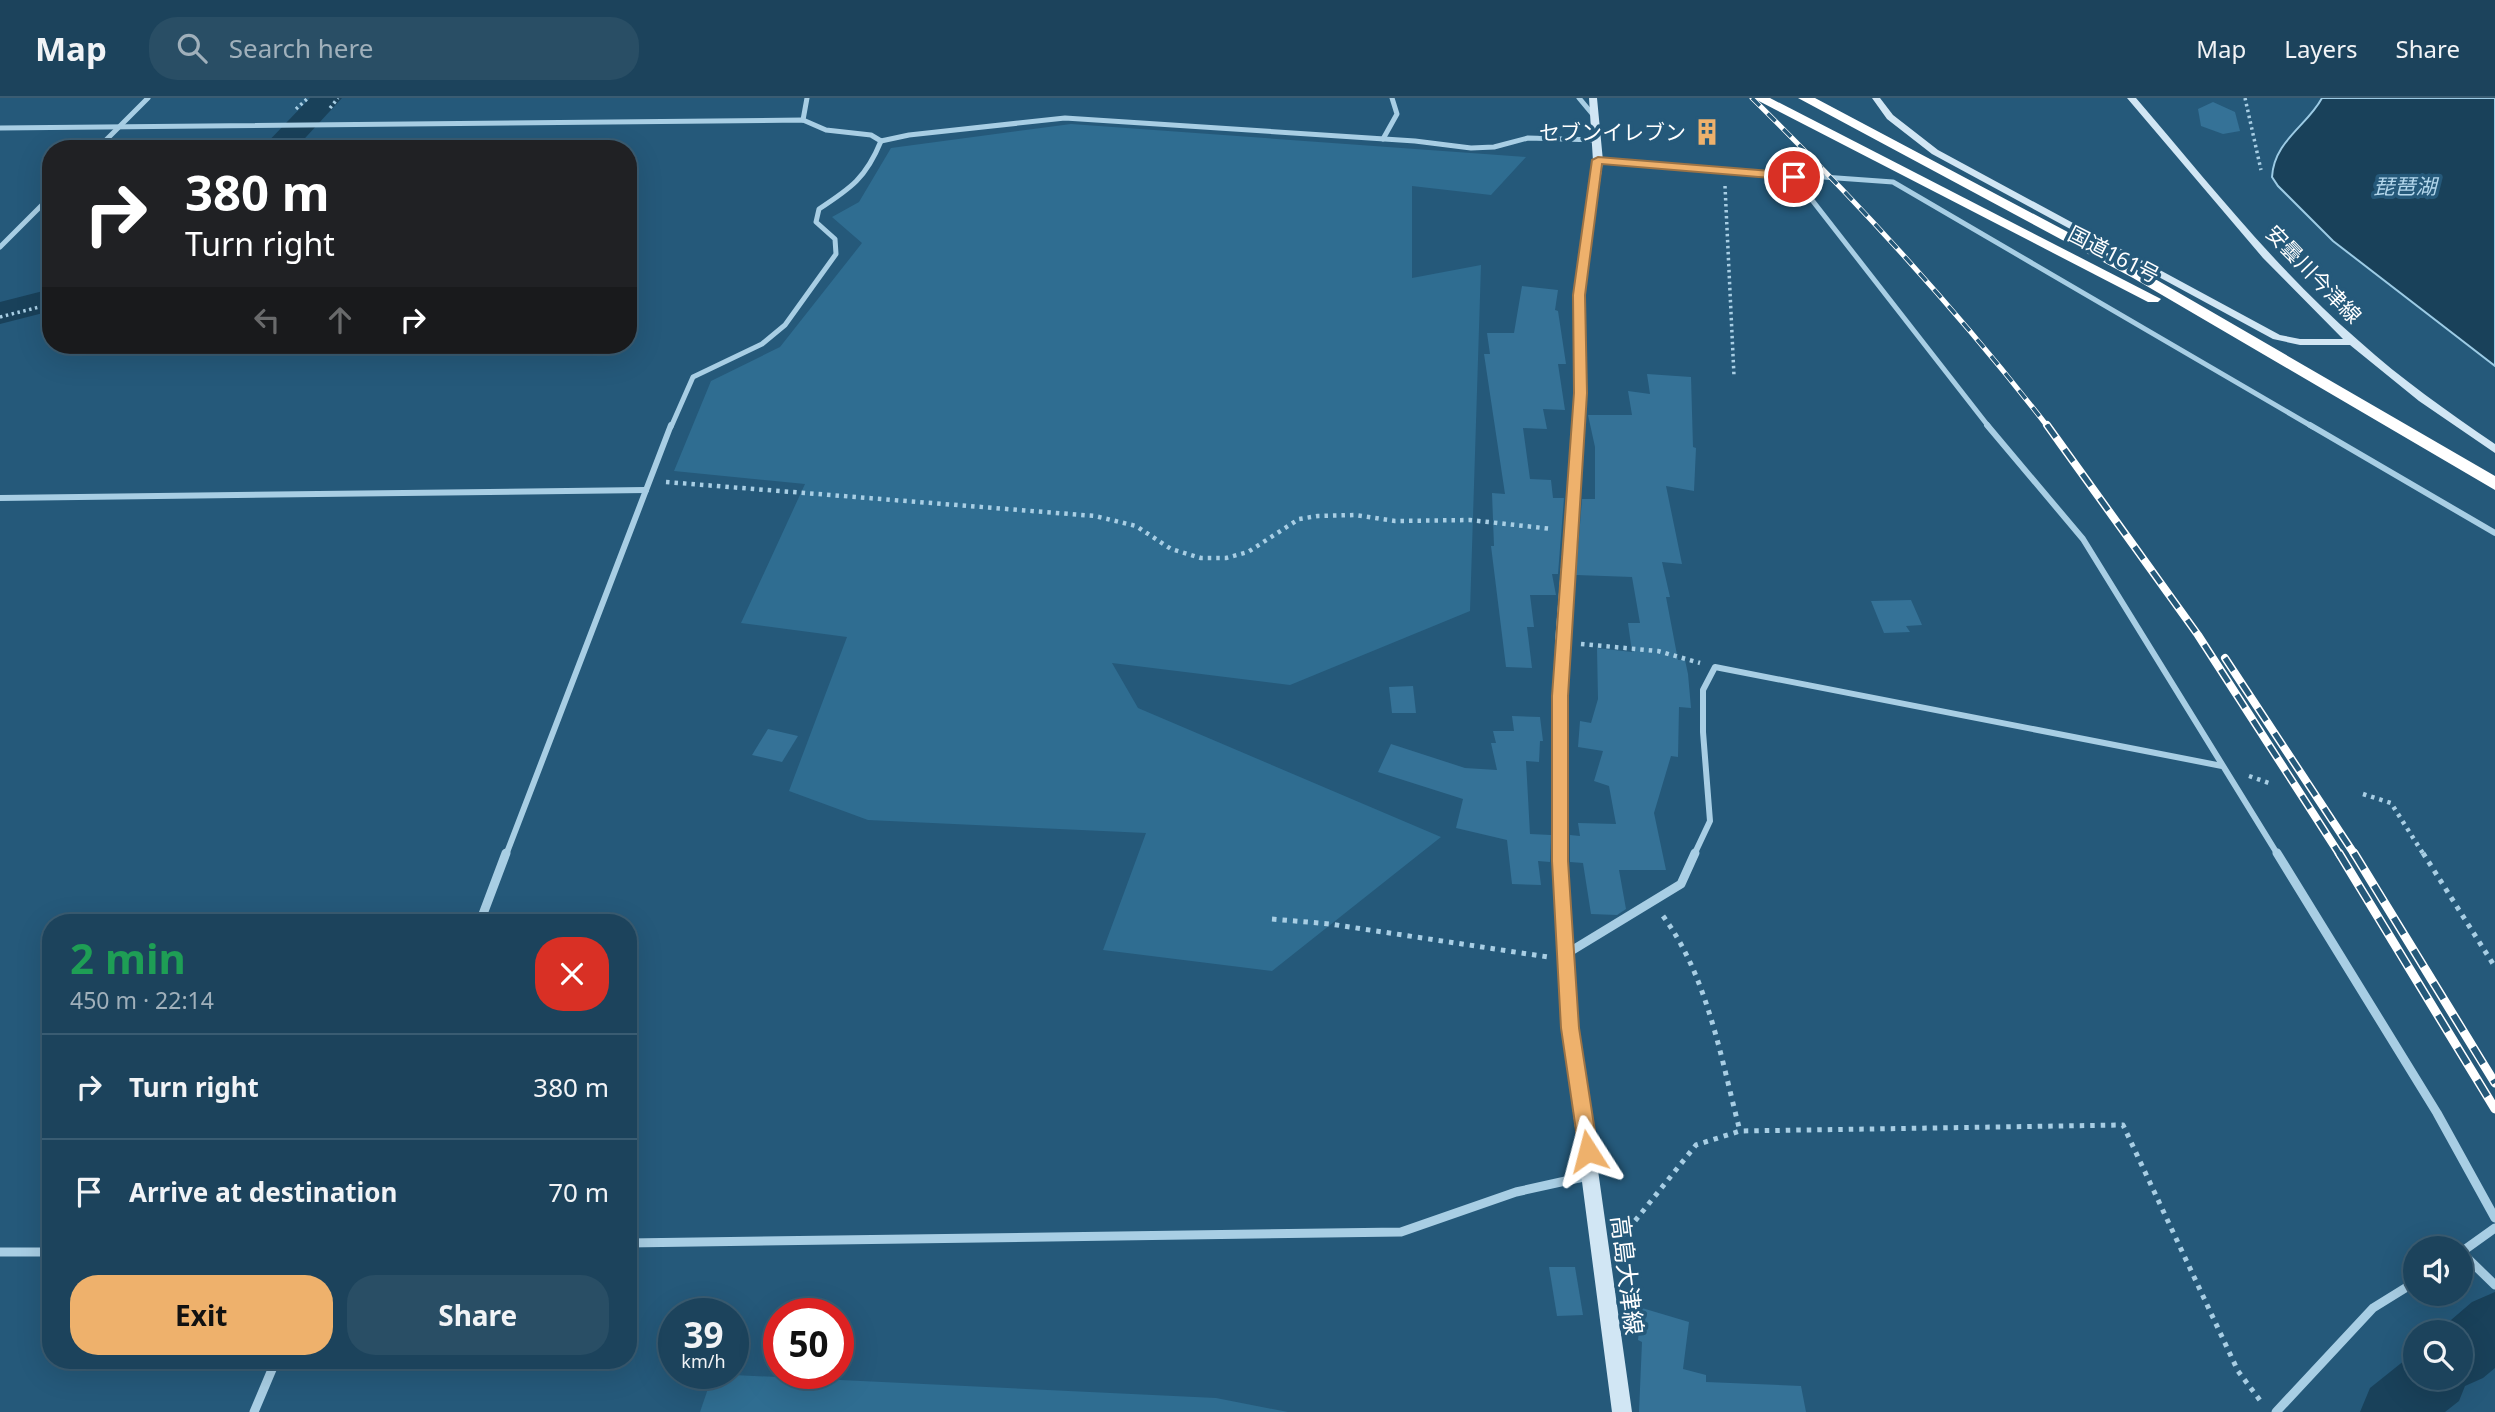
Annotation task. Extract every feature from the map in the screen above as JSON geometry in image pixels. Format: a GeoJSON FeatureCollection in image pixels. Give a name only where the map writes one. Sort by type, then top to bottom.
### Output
{"type":"FeatureCollection","features":[{"type":"Feature","properties":{"kind":"highway","name":"国道161号"},"geometry":{"type":"LineString","coordinates":[[1760,98],[2208,328],[2445,455]]}},
{"type":"Feature","properties":{"kind":"highway","name":"国道161号"},"geometry":{"type":"LineString","coordinates":[[1805,98],[2138,275],[2495,484]]}},
{"type":"Feature","properties":{"kind":"main road","name":"高島大津線"},"geometry":{"type":"LineString","coordinates":[[1593,98],[1598,160],[1579,295],[1581,393],[1562,642],[1560,861],[1570,1028],[1622,1412]]}},
{"type":"Feature","properties":{"kind":"main road"},"geometry":{"type":"LineString","coordinates":[[1876,98],[1897,123],[1935,152],[2277,337],[2300,342],[2353,342]]}},
{"type":"Feature","properties":{"kind":"main road","name":"安曇川今津線"},"geometry":{"type":"LineString","coordinates":[[2131,98],[2266,253],[2353,342],[2429,403],[2495,449]]}},
{"type":"Feature","properties":{"kind":"street"},"geometry":{"type":"LineString","coordinates":[[106,140],[148,98]]}},
{"type":"Feature","properties":{"kind":"street"},"geometry":{"type":"LineString","coordinates":[[803,120],[807,98]]}},
{"type":"Feature","properties":{"kind":"street"},"geometry":{"type":"LineString","coordinates":[[1383,139],[1397,114],[1392,98]]}},
{"type":"Feature","properties":{"kind":"street"},"geometry":{"type":"LineString","coordinates":[[1579,98],[1594,116]]}},
{"type":"Feature","properties":{"kind":"street"},"geometry":{"type":"LineString","coordinates":[[0,128],[803,120],[826,130],[871,135],[881,141],[909,135],[1065,118],[1120,119],[1471,148],[1494,147],[1528,138],[1597,140]]}},
{"type":"Feature","properties":{"kind":"street"},"geometry":{"type":"LineString","coordinates":[[483,914],[646,490],[693,377],[762,344],[777,331],[836,254],[835,239],[816,222],[819,209],[861,182],[872,166],[881,141]]}},
{"type":"Feature","properties":{"kind":"street"},"geometry":{"type":"LineString","coordinates":[[1598,160],[1794,177],[1892,182],[2495,533]]}},
{"type":"Feature","properties":{"kind":"street"},"geometry":{"type":"LineString","coordinates":[[1794,177],[2012,457],[2082,539],[2437,1113],[2495,1218]]}},
{"type":"Feature","properties":{"kind":"street"},"geometry":{"type":"LineString","coordinates":[[0,247],[42,205]]}},
{"type":"Feature","properties":{"kind":"street"},"geometry":{"type":"LineString","coordinates":[[0,498],[646,490]]}},
{"type":"Feature","properties":{"kind":"street"},"geometry":{"type":"LineString","coordinates":[[1566,954],[1681,884],[1710,821],[1703,732],[1703,690],[1715,667],[2222,766]]}},
{"type":"Feature","properties":{"kind":"street"},"geometry":{"type":"LineString","coordinates":[[637,1243],[1401,1232],[1516,1192],[1592,1175]]}},
{"type":"Feature","properties":{"kind":"street"},"geometry":{"type":"LineString","coordinates":[[2473,1244],[2495,1228]]}},
{"type":"Feature","properties":{"kind":"street"},"geometry":{"type":"LineString","coordinates":[[0,1252],[42,1252]]}},
{"type":"Feature","properties":{"kind":"street"},"geometry":{"type":"LineString","coordinates":[[2473,1264],[2495,1285]]}},
{"type":"Feature","properties":{"kind":"street"},"geometry":{"type":"LineString","coordinates":[[2276,1412],[2374,1308],[2403,1290]]}},
{"type":"Feature","properties":{"kind":"street"},"geometry":{"type":"LineString","coordinates":[[254,1412],[272,1369]]}},
{"type":"Feature","properties":{"kind":"path"},"geometry":{"type":"LineString","coordinates":[[2245,98],[2261,170]]}},
{"type":"Feature","properties":{"kind":"path"},"geometry":{"type":"LineString","coordinates":[[1724,171],[1734,376]]}},
{"type":"Feature","properties":{"kind":"path"},"geometry":{"type":"LineString","coordinates":[[0,317],[42,306]]}},
{"type":"Feature","properties":{"kind":"path"},"geometry":{"type":"LineString","coordinates":[[650,480],[1095,516],[1136,526],[1171,549],[1201,558],[1226,558],[1248,552],[1299,519],[1318,516],[1355,515],[1395,521],[1470,520],[1570,531]]}},
{"type":"Feature","properties":{"kind":"path"},"geometry":{"type":"LineString","coordinates":[[1562,642],[1658,651],[1715,667]]}},
{"type":"Feature","properties":{"kind":"path"},"geometry":{"type":"LineString","coordinates":[[2362,794],[2392,803],[2495,967]]}},
{"type":"Feature","properties":{"kind":"path"},"geometry":{"type":"LineString","coordinates":[[1651,902],[1674,927],[1697,981],[1741,1131]]}},
{"type":"Feature","properties":{"kind":"path"},"geometry":{"type":"LineString","coordinates":[[1272,919],[1330,924],[1541,958],[1566,954]]}},
{"type":"Feature","properties":{"kind":"path"},"geometry":{"type":"LineString","coordinates":[[1601,1250],[1621,1238],[1696,1144],[1741,1131],[2123,1125],[2238,1371],[2269,1412]]}},
{"type":"Feature","properties":{"kind":"shaded area"},"geometry":{"type":"Polygon","coordinates":[[[1071,124],[1526,157],[1491,195],[1412,186],[1412,278],[1481,265],[1470,611],[1290,685],[1112,663],[1138,708],[1441,837],[1272,971],[1103,950],[1146,833],[868,820],[789,791],[847,637],[741,623],[805,484],[674,471],[711,381],[780,347],[862,243],[832,217],[859,202],[891,148],[1071,124]]]}},
{"type":"Feature","properties":{"kind":"shaded area"},"geometry":{"type":"Polygon","coordinates":[[[749,1376],[763,1376],[763,1389],[854,1389],[854,1381],[1216,1398],[1288,1412],[700,1412],[708,1389],[749,1389],[749,1376]]]}},
{"type":"Feature","properties":{"kind":"water","name":"琵琶湖"},"geometry":{"type":"Polygon","coordinates":[[[2322,98],[2495,98],[2495,366],[2333,241],[2272,177],[2279,153],[2322,98]]]}},
{"type":"Feature","properties":{"kind":"building"},"geometry":{"type":"Polygon","coordinates":[[[2213,102],[2235,112],[2240,131],[2223,134],[2201,126],[2198,109],[2213,102]]]}},
{"type":"Feature","properties":{"kind":"building"},"geometry":{"type":"Polygon","coordinates":[[[1522,286],[1558,290],[1555,310],[1558,311],[1566,364],[1558,364],[1565,410],[1543,409],[1547,429],[1523,428],[1530,479],[1551,480],[1553,498],[1564,498],[1558,574],[1552,574],[1556,595],[1530,595],[1534,627],[1527,627],[1532,668],[1506,667],[1491,546],[1494,546],[1492,493],[1505,494],[1484,354],[1490,354],[1487,333],[1514,333],[1522,286]]]}},
{"type":"Feature","properties":{"kind":"building"},"geometry":{"type":"Polygon","coordinates":[[[1647,374],[1691,377],[1693,447],[1696,448],[1694,491],[1666,486],[1682,564],[1662,562],[1670,597],[1666,597],[1678,660],[1685,660],[1688,674],[1691,708],[1679,707],[1678,757],[1671,756],[1654,813],[1666,870],[1619,870],[1626,909],[1617,915],[1591,914],[1583,863],[1570,862],[1570,835],[1580,836],[1578,823],[1616,824],[1609,786],[1594,781],[1603,751],[1578,747],[1580,721],[1591,723],[1598,699],[1597,648],[1632,652],[1628,623],[1640,623],[1632,577],[1576,575],[1582,499],[1595,499],[1595,447],[1588,415],[1632,415],[1628,391],[1650,394],[1647,374]]]}},
{"type":"Feature","properties":{"kind":"building"},"geometry":{"type":"Polygon","coordinates":[[[1911,600],[1922,625],[1906,626],[1910,632],[1884,633],[1871,601],[1911,600]]]}},
{"type":"Feature","properties":{"kind":"building"},"geometry":{"type":"Polygon","coordinates":[[[1413,686],[1416,713],[1392,713],[1389,687],[1413,686]]]}},
{"type":"Feature","properties":{"kind":"building"},"geometry":{"type":"Polygon","coordinates":[[[1512,716],[1540,717],[1543,741],[1540,741],[1539,762],[1526,761],[1530,834],[1551,835],[1550,862],[1538,861],[1541,885],[1512,884],[1507,840],[1456,828],[1463,799],[1378,772],[1391,744],[1465,768],[1497,770],[1491,743],[1496,743],[1493,731],[1514,731],[1512,716]]]}},
{"type":"Feature","properties":{"kind":"building"},"geometry":{"type":"Polygon","coordinates":[[[768,729],[798,736],[782,762],[752,755],[768,729]]]}},
{"type":"Feature","properties":{"kind":"building"},"geometry":{"type":"Polygon","coordinates":[[[1549,1267],[1575,1267],[1583,1315],[1557,1316],[1549,1267]]]}},
{"type":"Feature","properties":{"kind":"building"},"geometry":{"type":"Polygon","coordinates":[[[1642,1308],[1689,1322],[1683,1369],[1706,1375],[1706,1382],[1801,1386],[1806,1412],[1639,1412],[1642,1342],[1638,1340],[1642,1308]]]}},
{"type":"Feature","properties":{"kind":"waterway"},"geometry":{"type":"LineString","coordinates":[[286,140],[327,98]]}},
{"type":"Feature","properties":{"kind":"waterway"},"geometry":{"type":"LineString","coordinates":[[0,313],[42,302]]}},
{"type":"Feature","properties":{"kind":"waterway"},"geometry":{"type":"LineString","coordinates":[[2473,1344],[2495,1325]]}},
{"type":"Feature","properties":{"kind":"waterway"},"geometry":{"type":"LineString","coordinates":[[2394,1412],[2420,1390]]}},
{"type":"Feature","properties":{"kind":"railway"},"geometry":{"type":"LineString","coordinates":[[1752,98],[1906,258],[2048,427]]}},
{"type":"Feature","properties":{"kind":"railway"},"geometry":{"type":"LineString","coordinates":[[2047,425],[2198,635],[2340,855]]}},
{"type":"Feature","properties":{"kind":"railway"},"geometry":{"type":"LineString","coordinates":[[2225,658],[2355,855]]}},
{"type":"Feature","properties":{"kind":"railway"},"geometry":{"type":"LineString","coordinates":[[2339,853],[2495,1109]]}},
{"type":"Feature","properties":{"kind":"railway"},"geometry":{"type":"LineString","coordinates":[[2354,853],[2495,1083]]}},
{"type":"Feature","properties":{"kind":"place","name":"セブンイレブン"},"geometry":{"type":"Point","coordinates":[1707,132]}},
{"type":"Feature","properties":{"kind":"route"},"geometry":{"type":"LineString","coordinates":[[1588,1151],[1570,1028],[1560,861],[1560,696],[1581,393],[1579,295],[1598,160],[1794,177]]}}]}
